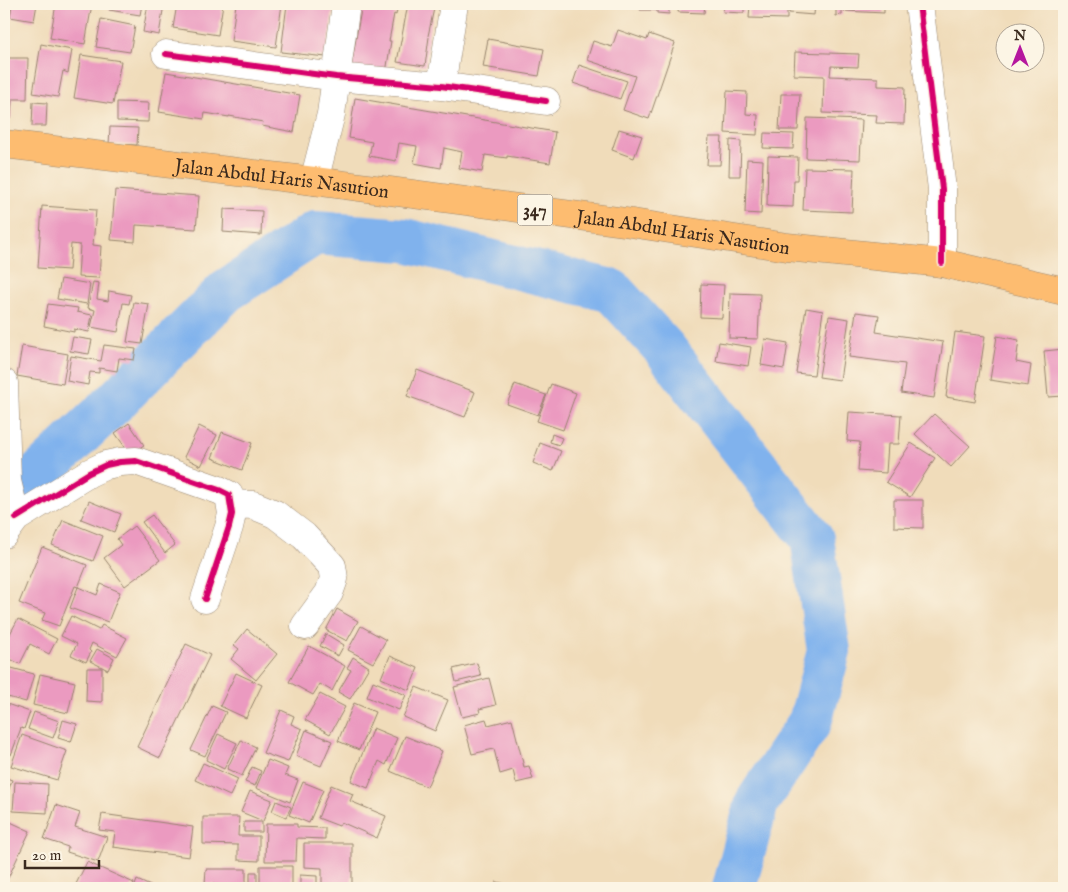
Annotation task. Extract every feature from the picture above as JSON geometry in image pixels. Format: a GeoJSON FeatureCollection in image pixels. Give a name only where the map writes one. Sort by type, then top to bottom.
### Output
{"type":"FeatureCollection","features":[{"type":"Feature","properties":{"kind":"main road","name":"Jalan Abdul Haris Nasution"},"geometry":{"type":"LineString","coordinates":[[4,144],[314,181],[625,222],[787,247],[942,263],[1064,291]]}},
{"type":"Feature","properties":{"kind":"street"},"geometry":{"type":"LineString","coordinates":[[314,181],[331,114],[346,4]]}},
{"type":"Feature","properties":{"kind":"street"},"geometry":{"type":"LineString","coordinates":[[441,86],[454,4]]}},
{"type":"Feature","properties":{"kind":"street"},"geometry":{"type":"LineString","coordinates":[[920,4],[942,189],[942,263]]}},
{"type":"Feature","properties":{"kind":"street"},"geometry":{"type":"LineString","coordinates":[[166,54],[336,77],[441,86],[546,101]]}},
{"type":"Feature","properties":{"kind":"street"},"geometry":{"type":"LineString","coordinates":[[4,383],[6,481],[11,520],[106,464],[136,461],[219,490],[229,496],[232,514],[205,599]]}},
{"type":"Feature","properties":{"kind":"street"},"geometry":{"type":"LineString","coordinates":[[231,504],[252,505],[275,514],[304,536],[332,566],[334,579],[329,593],[305,626]]}},
{"type":"Feature","properties":{"kind":"building"},"geometry":{"type":"Polygon","coordinates":[[[12,4],[37,4],[34,21],[10,17],[12,4]]]}},
{"type":"Feature","properties":{"kind":"building"},"geometry":{"type":"Polygon","coordinates":[[[56,4],[92,4],[85,44],[50,38],[56,4]]]}},
{"type":"Feature","properties":{"kind":"building"},"geometry":{"type":"Polygon","coordinates":[[[110,4],[142,4],[140,15],[109,10],[110,4]]]}},
{"type":"Feature","properties":{"kind":"building"},"geometry":{"type":"Polygon","coordinates":[[[148,4],[164,4],[159,35],[143,32],[148,4]]]}},
{"type":"Feature","properties":{"kind":"building"},"geometry":{"type":"Polygon","coordinates":[[[177,4],[223,4],[218,35],[173,28],[177,4]]]}},
{"type":"Feature","properties":{"kind":"building"},"geometry":{"type":"Polygon","coordinates":[[[236,4],[282,4],[276,47],[231,41],[236,4]]]}},
{"type":"Feature","properties":{"kind":"building"},"geometry":{"type":"Polygon","coordinates":[[[287,4],[334,4],[326,57],[281,52],[287,4]]]}},
{"type":"Feature","properties":{"kind":"building"},"geometry":{"type":"Polygon","coordinates":[[[362,4],[398,4],[396,15],[394,14],[389,41],[391,41],[385,79],[350,73],[362,4]]]}},
{"type":"Feature","properties":{"kind":"building"},"geometry":{"type":"Polygon","coordinates":[[[408,4],[435,4],[428,36],[425,66],[397,62],[408,4]]]}},
{"type":"Feature","properties":{"kind":"building"},"geometry":{"type":"Polygon","coordinates":[[[604,4],[669,4],[669,14],[657,13],[657,10],[604,6],[604,4]]]}},
{"type":"Feature","properties":{"kind":"building"},"geometry":{"type":"Polygon","coordinates":[[[679,4],[705,4],[704,13],[678,12],[679,4]]]}},
{"type":"Feature","properties":{"kind":"building"},"geometry":{"type":"Polygon","coordinates":[[[724,4],[744,4],[744,13],[723,12],[724,4]]]}},
{"type":"Feature","properties":{"kind":"building"},"geometry":{"type":"Polygon","coordinates":[[[750,4],[787,4],[787,19],[749,18],[750,4]]]}},
{"type":"Feature","properties":{"kind":"building"},"geometry":{"type":"Polygon","coordinates":[[[789,4],[815,4],[814,15],[789,13],[789,4]]]}},
{"type":"Feature","properties":{"kind":"building"},"geometry":{"type":"Polygon","coordinates":[[[836,4],[842,4],[842,15],[836,16],[836,4]]]}},
{"type":"Feature","properties":{"kind":"building"},"geometry":{"type":"Polygon","coordinates":[[[844,4],[884,4],[884,13],[844,11],[844,4]]]}},
{"type":"Feature","properties":{"kind":"building"},"geometry":{"type":"Polygon","coordinates":[[[101,19],[135,26],[130,52],[96,47],[101,19]]]}},
{"type":"Feature","properties":{"kind":"building"},"geometry":{"type":"Polygon","coordinates":[[[618,30],[647,40],[649,34],[675,43],[649,119],[623,110],[635,76],[587,60],[593,41],[612,47],[618,30]]]}},
{"type":"Feature","properties":{"kind":"building"},"geometry":{"type":"Polygon","coordinates":[[[488,39],[544,49],[539,76],[483,67],[488,39]]]}},
{"type":"Feature","properties":{"kind":"building"},"geometry":{"type":"Polygon","coordinates":[[[41,44],[72,50],[68,73],[63,71],[58,97],[33,93],[41,44]]]}},
{"type":"Feature","properties":{"kind":"building"},"geometry":{"type":"Polygon","coordinates":[[[795,52],[859,54],[858,67],[831,66],[830,76],[878,78],[878,86],[905,87],[904,124],[876,123],[877,115],[823,113],[824,76],[794,75],[795,52]]]}},
{"type":"Feature","properties":{"kind":"building"},"geometry":{"type":"Polygon","coordinates":[[[81,55],[121,61],[113,104],[74,98],[81,55]]]}},
{"type":"Feature","properties":{"kind":"building"},"geometry":{"type":"Polygon","coordinates":[[[4,58],[28,58],[27,99],[12,99],[11,118],[4,118],[4,58]]]}},
{"type":"Feature","properties":{"kind":"building"},"geometry":{"type":"Polygon","coordinates":[[[579,65],[627,81],[620,99],[573,83],[579,65]]]}},
{"type":"Feature","properties":{"kind":"building"},"geometry":{"type":"Polygon","coordinates":[[[166,72],[300,95],[294,132],[262,126],[263,122],[229,116],[205,113],[204,119],[159,112],[166,72]]]}},
{"type":"Feature","properties":{"kind":"building"},"geometry":{"type":"Polygon","coordinates":[[[727,91],[747,92],[746,114],[758,115],[757,135],[725,133],[727,91]]]}},
{"type":"Feature","properties":{"kind":"building"},"geometry":{"type":"Polygon","coordinates":[[[781,94],[800,94],[798,130],[779,130],[781,94]]]}},
{"type":"Feature","properties":{"kind":"building"},"geometry":{"type":"Polygon","coordinates":[[[355,98],[555,132],[550,163],[507,156],[507,158],[485,155],[482,172],[459,168],[462,152],[444,148],[441,168],[414,163],[417,146],[399,143],[396,161],[369,156],[372,142],[349,138],[355,98]]]}},
{"type":"Feature","properties":{"kind":"building"},"geometry":{"type":"Polygon","coordinates":[[[33,102],[47,103],[46,126],[32,126],[33,102]]]}},
{"type":"Feature","properties":{"kind":"building"},"geometry":{"type":"Polygon","coordinates":[[[117,102],[149,103],[148,122],[117,121],[117,102]]]}},
{"type":"Feature","properties":{"kind":"building"},"geometry":{"type":"Polygon","coordinates":[[[807,118],[862,120],[860,160],[806,158],[807,118]]]}},
{"type":"Feature","properties":{"kind":"building"},"geometry":{"type":"Polygon","coordinates":[[[110,127],[138,128],[137,145],[109,144],[110,127]]]}},
{"type":"Feature","properties":{"kind":"building"},"geometry":{"type":"Polygon","coordinates":[[[619,129],[642,136],[634,158],[612,150],[619,129]]]}},
{"type":"Feature","properties":{"kind":"building"},"geometry":{"type":"Polygon","coordinates":[[[764,133],[794,134],[793,149],[763,148],[764,133]]]}},
{"type":"Feature","properties":{"kind":"building"},"geometry":{"type":"Polygon","coordinates":[[[709,137],[722,137],[720,165],[707,165],[709,137]]]}},
{"type":"Feature","properties":{"kind":"building"},"geometry":{"type":"Polygon","coordinates":[[[730,140],[741,141],[740,176],[729,176],[730,140]]]}},
{"type":"Feature","properties":{"kind":"building"},"geometry":{"type":"Polygon","coordinates":[[[768,156],[798,157],[797,180],[794,180],[793,207],[767,206],[768,156]]]}},
{"type":"Feature","properties":{"kind":"building"},"geometry":{"type":"Polygon","coordinates":[[[747,159],[763,160],[761,214],[745,213],[747,159]]]}},
{"type":"Feature","properties":{"kind":"building"},"geometry":{"type":"Polygon","coordinates":[[[805,168],[854,169],[852,212],[803,210],[805,168]]]}},
{"type":"Feature","properties":{"kind":"building"},"geometry":{"type":"Polygon","coordinates":[[[115,190],[199,196],[196,229],[136,225],[135,242],[111,240],[115,190]]]}},
{"type":"Feature","properties":{"kind":"building"},"geometry":{"type":"Polygon","coordinates":[[[42,206],[96,210],[93,245],[101,246],[99,278],[78,277],[80,245],[71,244],[69,270],[38,268],[42,206]]]}},
{"type":"Feature","properties":{"kind":"building"},"geometry":{"type":"Polygon","coordinates":[[[224,209],[262,211],[261,235],[223,232],[224,209]]]}},
{"type":"Feature","properties":{"kind":"building"},"geometry":{"type":"Polygon","coordinates":[[[61,279],[90,284],[87,304],[57,299],[61,279]]]}},
{"type":"Feature","properties":{"kind":"building"},"geometry":{"type":"Polygon","coordinates":[[[93,282],[99,283],[97,299],[108,301],[109,291],[131,295],[129,304],[123,303],[118,332],[91,327],[95,310],[88,308],[93,282]]]}},
{"type":"Feature","properties":{"kind":"building"},"geometry":{"type":"Polygon","coordinates":[[[701,284],[724,285],[722,318],[700,317],[701,284]]]}},
{"type":"Feature","properties":{"kind":"building"},"geometry":{"type":"Polygon","coordinates":[[[730,293],[760,294],[758,339],[729,338],[730,293]]]}},
{"type":"Feature","properties":{"kind":"building"},"geometry":{"type":"Polygon","coordinates":[[[134,302],[149,304],[142,344],[127,342],[134,302]]]}},
{"type":"Feature","properties":{"kind":"building"},"geometry":{"type":"Polygon","coordinates":[[[48,304],[78,308],[77,312],[92,315],[89,332],[74,329],[74,332],[44,326],[48,304]]]}},
{"type":"Feature","properties":{"kind":"building"},"geometry":{"type":"Polygon","coordinates":[[[806,308],[823,311],[814,375],[796,373],[806,308]]]}},
{"type":"Feature","properties":{"kind":"building"},"geometry":{"type":"Polygon","coordinates":[[[856,312],[879,315],[876,332],[943,342],[934,398],[901,393],[905,364],[849,357],[856,312]]]}},
{"type":"Feature","properties":{"kind":"building"},"geometry":{"type":"Polygon","coordinates":[[[829,316],[849,319],[840,380],[819,377],[829,316]]]}},
{"type":"Feature","properties":{"kind":"building"},"geometry":{"type":"Polygon","coordinates":[[[955,332],[985,336],[975,402],[946,397],[955,332]]]}},
{"type":"Feature","properties":{"kind":"building"},"geometry":{"type":"Polygon","coordinates":[[[997,336],[1019,340],[1016,362],[1031,365],[1028,386],[990,380],[997,336]]]}},
{"type":"Feature","properties":{"kind":"building"},"geometry":{"type":"Polygon","coordinates":[[[73,337],[92,340],[89,354],[70,351],[73,337]]]}},
{"type":"Feature","properties":{"kind":"building"},"geometry":{"type":"Polygon","coordinates":[[[765,339],[788,343],[784,369],[761,365],[765,339]]]}},
{"type":"Feature","properties":{"kind":"building"},"geometry":{"type":"Polygon","coordinates":[[[719,342],[751,347],[748,366],[716,361],[719,342]]]}},
{"type":"Feature","properties":{"kind":"building"},"geometry":{"type":"Polygon","coordinates":[[[104,345],[136,349],[134,360],[119,358],[117,371],[99,368],[99,373],[90,372],[88,385],[67,381],[71,356],[101,361],[104,345]]]}},
{"type":"Feature","properties":{"kind":"building"},"geometry":{"type":"Polygon","coordinates":[[[22,346],[68,354],[63,384],[17,376],[22,346]]]}},
{"type":"Feature","properties":{"kind":"building"},"geometry":{"type":"Polygon","coordinates":[[[1064,349],[1064,396],[1048,397],[1044,351],[1064,349]]]}},
{"type":"Feature","properties":{"kind":"building"},"geometry":{"type":"Polygon","coordinates":[[[417,370],[475,392],[465,417],[407,396],[417,370]]]}},
{"type":"Feature","properties":{"kind":"building"},"geometry":{"type":"Polygon","coordinates":[[[515,384],[546,395],[538,415],[507,404],[515,384]]]}},
{"type":"Feature","properties":{"kind":"building"},"geometry":{"type":"Polygon","coordinates":[[[551,384],[576,393],[563,430],[537,421],[551,384]]]}},
{"type":"Feature","properties":{"kind":"building"},"geometry":{"type":"Polygon","coordinates":[[[849,412],[901,415],[899,444],[888,444],[886,473],[858,471],[860,442],[847,441],[849,412]]]}},
{"type":"Feature","properties":{"kind":"building"},"geometry":{"type":"Polygon","coordinates":[[[934,414],[970,446],[951,467],[915,434],[934,414]]]}},
{"type":"Feature","properties":{"kind":"building"},"geometry":{"type":"Polygon","coordinates":[[[129,423],[144,445],[130,454],[115,433],[129,423]]]}},
{"type":"Feature","properties":{"kind":"building"},"geometry":{"type":"Polygon","coordinates":[[[199,426],[217,435],[201,466],[184,457],[199,426]]]}},
{"type":"Feature","properties":{"kind":"building"},"geometry":{"type":"Polygon","coordinates":[[[222,432],[252,443],[242,470],[212,458],[222,432]]]}},
{"type":"Feature","properties":{"kind":"building"},"geometry":{"type":"Polygon","coordinates":[[[552,434],[562,438],[559,445],[550,442],[552,434]]]}},
{"type":"Feature","properties":{"kind":"building"},"geometry":{"type":"Polygon","coordinates":[[[540,443],[561,451],[553,471],[533,463],[540,443]]]}},
{"type":"Feature","properties":{"kind":"building"},"geometry":{"type":"Polygon","coordinates":[[[911,443],[935,458],[910,497],[886,482],[911,443]]]}},
{"type":"Feature","properties":{"kind":"building"},"geometry":{"type":"Polygon","coordinates":[[[894,500],[923,500],[923,528],[894,527],[894,500]]]}},
{"type":"Feature","properties":{"kind":"building"},"geometry":{"type":"Polygon","coordinates":[[[89,501],[121,514],[114,532],[81,519],[89,501]]]}},
{"type":"Feature","properties":{"kind":"building"},"geometry":{"type":"Polygon","coordinates":[[[152,515],[175,545],[165,553],[142,522],[152,515]]]}},
{"type":"Feature","properties":{"kind":"building"},"geometry":{"type":"Polygon","coordinates":[[[63,520],[103,536],[93,561],[52,545],[63,520]]]}},
{"type":"Feature","properties":{"kind":"building"},"geometry":{"type":"Polygon","coordinates":[[[134,526],[160,560],[125,586],[104,558],[121,545],[117,539],[134,526]]]}},
{"type":"Feature","properties":{"kind":"building"},"geometry":{"type":"Polygon","coordinates":[[[42,547],[87,565],[78,587],[75,586],[59,626],[42,620],[45,613],[19,603],[42,547]]]}},
{"type":"Feature","properties":{"kind":"building"},"geometry":{"type":"Polygon","coordinates":[[[101,584],[120,592],[108,622],[70,608],[78,587],[97,595],[101,584]]]}},
{"type":"Feature","properties":{"kind":"building"},"geometry":{"type":"Polygon","coordinates":[[[337,609],[358,621],[347,641],[326,630],[337,609]]]}},
{"type":"Feature","properties":{"kind":"building"},"geometry":{"type":"Polygon","coordinates":[[[71,616],[99,630],[102,625],[127,638],[117,656],[92,643],[89,650],[91,652],[86,662],[71,655],[77,644],[61,636],[71,616]]]}},
{"type":"Feature","properties":{"kind":"building"},"geometry":{"type":"Polygon","coordinates":[[[18,619],[57,639],[49,654],[30,644],[20,664],[4,656],[4,645],[18,619]]]}},
{"type":"Feature","properties":{"kind":"building"},"geometry":{"type":"Polygon","coordinates":[[[361,626],[386,640],[373,663],[348,650],[361,626]]]}},
{"type":"Feature","properties":{"kind":"building"},"geometry":{"type":"Polygon","coordinates":[[[247,629],[277,654],[256,680],[231,659],[239,649],[234,645],[247,629]]]}},
{"type":"Feature","properties":{"kind":"building"},"geometry":{"type":"Polygon","coordinates":[[[326,634],[344,645],[338,656],[320,646],[326,634]]]}},
{"type":"Feature","properties":{"kind":"building"},"geometry":{"type":"Polygon","coordinates":[[[186,644],[210,655],[160,758],[137,747],[186,644]]]}},
{"type":"Feature","properties":{"kind":"building"},"geometry":{"type":"Polygon","coordinates":[[[309,646],[345,666],[332,691],[320,684],[313,695],[289,682],[309,646]]]}},
{"type":"Feature","properties":{"kind":"building"},"geometry":{"type":"Polygon","coordinates":[[[97,649],[114,658],[108,670],[90,661],[97,649]]]}},
{"type":"Feature","properties":{"kind":"building"},"geometry":{"type":"Polygon","coordinates":[[[390,656],[418,668],[409,690],[381,678],[390,656]]]}},
{"type":"Feature","properties":{"kind":"building"},"geometry":{"type":"Polygon","coordinates":[[[353,657],[369,667],[350,699],[338,692],[351,670],[347,668],[353,657]]]}},
{"type":"Feature","properties":{"kind":"building"},"geometry":{"type":"Polygon","coordinates":[[[477,663],[481,676],[456,682],[453,669],[477,663]]]}},
{"type":"Feature","properties":{"kind":"building"},"geometry":{"type":"Polygon","coordinates":[[[4,666],[34,674],[26,702],[4,696],[4,666]]]}},
{"type":"Feature","properties":{"kind":"building"},"geometry":{"type":"Polygon","coordinates":[[[87,668],[102,668],[102,702],[86,701],[87,668]]]}},
{"type":"Feature","properties":{"kind":"building"},"geometry":{"type":"Polygon","coordinates":[[[236,673],[262,685],[246,718],[220,706],[236,673]]]}},
{"type":"Feature","properties":{"kind":"building"},"geometry":{"type":"Polygon","coordinates":[[[40,674],[75,682],[68,713],[33,705],[40,674]]]}},
{"type":"Feature","properties":{"kind":"building"},"geometry":{"type":"Polygon","coordinates":[[[489,678],[496,705],[479,709],[480,713],[462,717],[454,687],[489,678]]]}},
{"type":"Feature","properties":{"kind":"building"},"geometry":{"type":"Polygon","coordinates":[[[373,681],[406,695],[399,710],[367,697],[373,681]]]}},
{"type":"Feature","properties":{"kind":"building"},"geometry":{"type":"Polygon","coordinates":[[[416,687],[448,700],[435,731],[403,717],[416,687]]]}},
{"type":"Feature","properties":{"kind":"building"},"geometry":{"type":"Polygon","coordinates":[[[320,694],[345,707],[330,734],[305,720],[320,694]]]}},
{"type":"Feature","properties":{"kind":"building"},"geometry":{"type":"Polygon","coordinates":[[[4,703],[30,712],[24,729],[21,728],[11,755],[4,753],[4,703]]]}},
{"type":"Feature","properties":{"kind":"building"},"geometry":{"type":"Polygon","coordinates":[[[354,703],[375,712],[359,750],[338,741],[354,703]]]}},
{"type":"Feature","properties":{"kind":"building"},"geometry":{"type":"Polygon","coordinates":[[[212,706],[226,712],[205,756],[191,750],[212,706]]]}},
{"type":"Feature","properties":{"kind":"building"},"geometry":{"type":"Polygon","coordinates":[[[281,710],[294,716],[291,724],[302,729],[288,762],[263,753],[281,710]]]}},
{"type":"Feature","properties":{"kind":"building"},"geometry":{"type":"Polygon","coordinates":[[[34,712],[59,721],[53,738],[28,729],[34,712]]]}},
{"type":"Feature","properties":{"kind":"building"},"geometry":{"type":"Polygon","coordinates":[[[486,719],[488,725],[512,719],[524,767],[529,766],[533,779],[516,783],[513,770],[500,774],[494,749],[472,754],[464,725],[486,719]]]}},
{"type":"Feature","properties":{"kind":"building"},"geometry":{"type":"Polygon","coordinates":[[[63,720],[77,724],[71,742],[58,738],[63,720]]]}},
{"type":"Feature","properties":{"kind":"building"},"geometry":{"type":"Polygon","coordinates":[[[373,728],[397,738],[386,765],[379,761],[368,788],[351,781],[373,728]]]}},
{"type":"Feature","properties":{"kind":"building"},"geometry":{"type":"Polygon","coordinates":[[[306,730],[332,741],[321,766],[296,756],[306,730]]]}},
{"type":"Feature","properties":{"kind":"building"},"geometry":{"type":"Polygon","coordinates":[[[218,734],[237,743],[224,769],[206,760],[218,734]]]}},
{"type":"Feature","properties":{"kind":"building"},"geometry":{"type":"Polygon","coordinates":[[[22,735],[67,751],[57,780],[11,766],[22,735]]]}},
{"type":"Feature","properties":{"kind":"building"},"geometry":{"type":"Polygon","coordinates":[[[405,736],[442,751],[427,787],[390,771],[405,736]]]}},
{"type":"Feature","properties":{"kind":"building"},"geometry":{"type":"Polygon","coordinates":[[[241,740],[256,747],[242,776],[227,769],[241,740]]]}},
{"type":"Feature","properties":{"kind":"building"},"geometry":{"type":"Polygon","coordinates":[[[268,760],[288,768],[285,775],[298,780],[290,802],[256,788],[268,760]]]}},
{"type":"Feature","properties":{"kind":"building"},"geometry":{"type":"Polygon","coordinates":[[[203,763],[238,779],[230,796],[195,780],[203,763]]]}},
{"type":"Feature","properties":{"kind":"building"},"geometry":{"type":"Polygon","coordinates":[[[252,767],[261,771],[255,786],[245,782],[252,767]]]}},
{"type":"Feature","properties":{"kind":"building"},"geometry":{"type":"Polygon","coordinates":[[[4,777],[12,780],[4,803],[4,777]]]}},
{"type":"Feature","properties":{"kind":"building"},"geometry":{"type":"Polygon","coordinates":[[[15,782],[48,784],[47,813],[13,811],[15,782]]]}},
{"type":"Feature","properties":{"kind":"building"},"geometry":{"type":"Polygon","coordinates":[[[303,782],[323,790],[309,823],[289,815],[303,782]]]}},
{"type":"Feature","properties":{"kind":"building"},"geometry":{"type":"Polygon","coordinates":[[[331,785],[353,794],[350,801],[386,816],[377,838],[341,822],[339,826],[318,818],[331,785]]]}},
{"type":"Feature","properties":{"kind":"building"},"geometry":{"type":"Polygon","coordinates":[[[250,791],[272,800],[263,821],[241,812],[250,791]]]}},
{"type":"Feature","properties":{"kind":"building"},"geometry":{"type":"Polygon","coordinates":[[[276,801],[291,807],[286,817],[272,811],[276,801]]]}},
{"type":"Feature","properties":{"kind":"building"},"geometry":{"type":"Polygon","coordinates":[[[56,805],[80,813],[75,827],[107,837],[98,862],[67,852],[68,847],[44,839],[56,805]]]}},
{"type":"Feature","properties":{"kind":"building"},"geometry":{"type":"Polygon","coordinates":[[[102,814],[193,827],[189,857],[113,847],[115,832],[99,830],[102,814]]]}},
{"type":"Feature","properties":{"kind":"building"},"geometry":{"type":"Polygon","coordinates":[[[203,817],[239,817],[238,836],[259,836],[259,861],[238,860],[238,845],[203,844],[203,817]]]}},
{"type":"Feature","properties":{"kind":"building"},"geometry":{"type":"Polygon","coordinates":[[[4,819],[30,831],[8,878],[4,876],[4,819]]]}},
{"type":"Feature","properties":{"kind":"building"},"geometry":{"type":"Polygon","coordinates":[[[244,822],[262,822],[262,832],[244,832],[244,822]]]}},
{"type":"Feature","properties":{"kind":"building"},"geometry":{"type":"Polygon","coordinates":[[[266,824],[297,824],[297,827],[325,828],[325,839],[297,838],[296,861],[265,861],[266,824]]]}},
{"type":"Feature","properties":{"kind":"building"},"geometry":{"type":"Polygon","coordinates":[[[304,843],[352,843],[352,888],[322,888],[322,868],[304,867],[304,843]]]}},
{"type":"Feature","properties":{"kind":"building"},"geometry":{"type":"Polygon","coordinates":[[[87,862],[134,883],[131,888],[74,888],[87,862]]]}},
{"type":"Feature","properties":{"kind":"building"},"geometry":{"type":"Polygon","coordinates":[[[260,866],[292,866],[292,888],[260,888],[260,866]]]}},
{"type":"Feature","properties":{"kind":"building"},"geometry":{"type":"Polygon","coordinates":[[[206,869],[246,869],[246,888],[214,888],[214,884],[205,884],[206,869]]]}},
{"type":"Feature","properties":{"kind":"building"},"geometry":{"type":"Polygon","coordinates":[[[250,872],[257,872],[257,888],[250,887],[250,872]]]}},
{"type":"Feature","properties":{"kind":"building"},"geometry":{"type":"Polygon","coordinates":[[[300,875],[317,876],[317,888],[300,888],[300,875]]]}},
{"type":"Feature","properties":{"kind":"building"},"geometry":{"type":"Polygon","coordinates":[[[137,880],[155,888],[134,888],[137,880]]]}},
{"type":"Feature","properties":{"kind":"building"},"geometry":{"type":"Polygon","coordinates":[[[496,882],[524,887],[524,888],[495,888],[496,882]]]}},
{"type":"Feature","properties":{"kind":"waterway"},"geometry":{"type":"LineString","coordinates":[[4,507],[115,402],[226,291],[315,233],[405,240],[612,291],[664,348],[812,538],[829,651],[810,722],[757,802],[734,888]]}},
{"type":"Feature","properties":{"kind":"cycle path"},"geometry":{"type":"LineString","coordinates":[[919,4],[942,189],[942,263]]}},
{"type":"Feature","properties":{"kind":"cycle path"},"geometry":{"type":"LineString","coordinates":[[166,54],[336,77],[441,86],[546,101]]}},
{"type":"Feature","properties":{"kind":"cycle path"},"geometry":{"type":"LineString","coordinates":[[16,518],[89,473],[106,465],[120,462],[136,461],[219,490],[229,495],[232,514],[205,599]]}}]}
